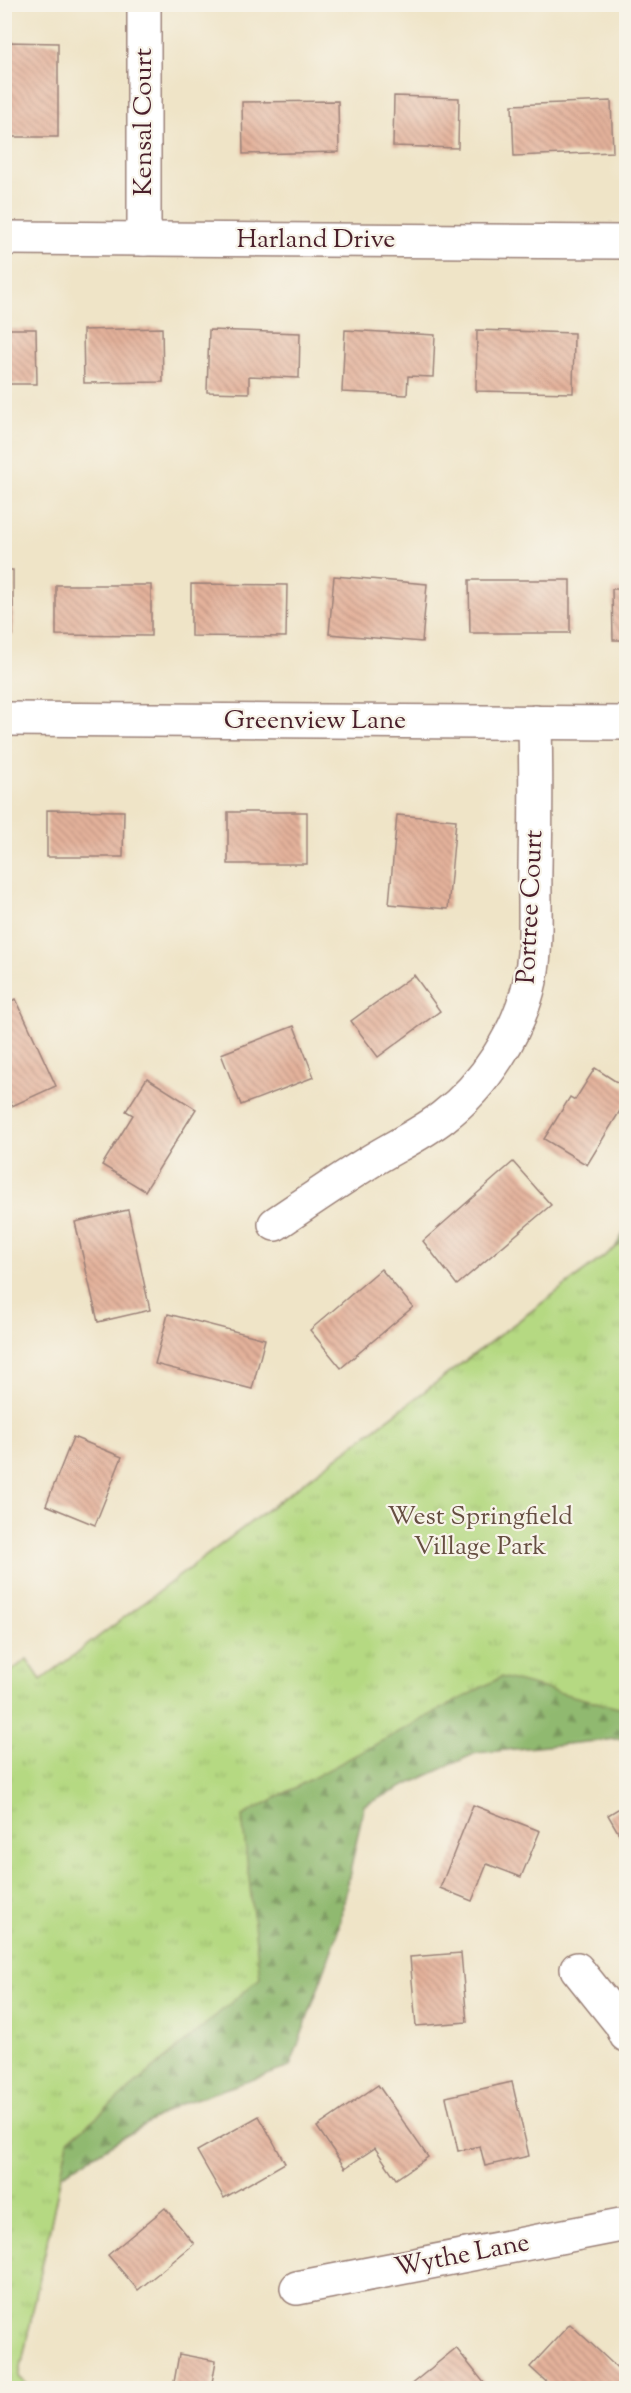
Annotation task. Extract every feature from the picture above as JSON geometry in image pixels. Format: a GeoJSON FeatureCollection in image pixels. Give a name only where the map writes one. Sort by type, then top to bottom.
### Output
{"type":"FeatureCollection","features":[{"type":"Feature","properties":{"kind":"street","name":"Kensal Court"},"geometry":{"type":"LineString","coordinates":[[144,4],[144,239]]}},
{"type":"Feature","properties":{"kind":"street","name":"Harland Drive"},"geometry":{"type":"LineString","coordinates":[[4,238],[627,242]]}},
{"type":"Feature","properties":{"kind":"street","name":"Greenview Lane"},"geometry":{"type":"LineString","coordinates":[[4,719],[627,723]]}},
{"type":"Feature","properties":{"kind":"street","name":"Portree Court"},"geometry":{"type":"LineString","coordinates":[[275,1224],[363,1165],[443,1117],[464,1098],[494,1061],[509,1036],[530,980],[533,950],[537,783],[534,722]]}},
{"type":"Feature","properties":{"kind":"street"},"geometry":{"type":"LineString","coordinates":[[577,1969],[621,2024],[627,2035]]}},
{"type":"Feature","properties":{"kind":"street","name":"Wythe Lane"},"geometry":{"type":"LineString","coordinates":[[297,2288],[627,2224]]}},
{"type":"Feature","properties":{"kind":"green space","name":"West Springfield Village Park"},"geometry":{"type":"Polygon","coordinates":[[[626,1229],[626,1738],[476,1753],[364,1805],[337,1935],[290,2067],[177,2105],[61,2175],[19,2377],[31,2388],[5,2388],[5,1676],[27,1659],[41,1680],[615,1248],[626,1229]]]}},
{"type":"Feature","properties":{"kind":"green space","name":"West Springfield Village Park"},"geometry":{"type":"Polygon","coordinates":[[[626,1240],[626,1710],[501,1677],[242,1816],[260,1978],[68,2141],[19,2377],[31,2388],[5,2388],[5,1676],[27,1659],[41,1680],[626,1240]]]}},
{"type":"Feature","properties":{"kind":"building"},"geometry":{"type":"Polygon","coordinates":[[[4,42],[58,43],[58,137],[9,137],[10,81],[4,81],[4,42]]]}},
{"type":"Feature","properties":{"kind":"building"},"geometry":{"type":"Polygon","coordinates":[[[394,96],[459,98],[458,148],[393,146],[394,96]]]}},
{"type":"Feature","properties":{"kind":"building"},"geometry":{"type":"Polygon","coordinates":[[[338,101],[339,152],[243,154],[242,102],[338,101]]]}},
{"type":"Feature","properties":{"kind":"building"},"geometry":{"type":"Polygon","coordinates":[[[611,101],[613,152],[514,156],[512,105],[611,101]]]}},
{"type":"Feature","properties":{"kind":"building"},"geometry":{"type":"Polygon","coordinates":[[[162,328],[163,382],[84,383],[83,330],[162,328]]]}},
{"type":"Feature","properties":{"kind":"building"},"geometry":{"type":"Polygon","coordinates":[[[4,329],[36,329],[37,384],[4,384],[4,329]]]}},
{"type":"Feature","properties":{"kind":"building"},"geometry":{"type":"Polygon","coordinates":[[[209,330],[300,333],[299,378],[249,376],[249,393],[207,392],[209,330]]]}},
{"type":"Feature","properties":{"kind":"building"},"geometry":{"type":"Polygon","coordinates":[[[345,330],[435,335],[433,377],[408,376],[407,395],[342,392],[345,330]]]}},
{"type":"Feature","properties":{"kind":"building"},"geometry":{"type":"Polygon","coordinates":[[[477,330],[574,333],[573,393],[476,391],[477,330]]]}},
{"type":"Feature","properties":{"kind":"building"},"geometry":{"type":"Polygon","coordinates":[[[4,570],[13,570],[13,635],[4,635],[4,570]]]}},
{"type":"Feature","properties":{"kind":"building"},"geometry":{"type":"Polygon","coordinates":[[[334,576],[427,584],[422,642],[329,634],[334,576]]]}},
{"type":"Feature","properties":{"kind":"building"},"geometry":{"type":"Polygon","coordinates":[[[469,580],[570,580],[570,633],[470,633],[469,580]]]}},
{"type":"Feature","properties":{"kind":"building"},"geometry":{"type":"Polygon","coordinates":[[[191,584],[287,585],[286,637],[191,636],[191,584]]]}},
{"type":"Feature","properties":{"kind":"building"},"geometry":{"type":"Polygon","coordinates":[[[56,585],[151,585],[151,636],[56,635],[56,585]]]}},
{"type":"Feature","properties":{"kind":"building"},"geometry":{"type":"Polygon","coordinates":[[[612,589],[626,589],[626,640],[613,640],[612,589]]]}},
{"type":"Feature","properties":{"kind":"building"},"geometry":{"type":"Polygon","coordinates":[[[47,810],[124,811],[123,857],[47,857],[47,810]]]}},
{"type":"Feature","properties":{"kind":"building"},"geometry":{"type":"Polygon","coordinates":[[[228,812],[307,812],[307,864],[228,864],[228,812]]]}},
{"type":"Feature","properties":{"kind":"building"},"geometry":{"type":"Polygon","coordinates":[[[397,815],[456,820],[448,909],[389,904],[397,815]]]}},
{"type":"Feature","properties":{"kind":"building"},"geometry":{"type":"Polygon","coordinates":[[[414,975],[440,1011],[378,1057],[351,1021],[414,975]]]}},
{"type":"Feature","properties":{"kind":"building"},"geometry":{"type":"Polygon","coordinates":[[[16,999],[56,1086],[12,1106],[4,1092],[4,1004],[16,999]]]}},
{"type":"Feature","properties":{"kind":"building"},"geometry":{"type":"Polygon","coordinates":[[[294,1026],[314,1077],[241,1105],[221,1054],[294,1026]]]}},
{"type":"Feature","properties":{"kind":"building"},"geometry":{"type":"Polygon","coordinates":[[[595,1068],[626,1088],[626,1101],[587,1165],[544,1139],[570,1097],[575,1100],[595,1068]]]}},
{"type":"Feature","properties":{"kind":"building"},"geometry":{"type":"Polygon","coordinates":[[[147,1078],[196,1109],[145,1191],[102,1165],[133,1115],[126,1111],[147,1078]]]}},
{"type":"Feature","properties":{"kind":"building"},"geometry":{"type":"Polygon","coordinates":[[[513,1162],[551,1205],[457,1285],[423,1241],[513,1162]]]}},
{"type":"Feature","properties":{"kind":"building"},"geometry":{"type":"Polygon","coordinates":[[[128,1210],[150,1310],[98,1322],[75,1222],[128,1210]]]}},
{"type":"Feature","properties":{"kind":"building"},"geometry":{"type":"Polygon","coordinates":[[[381,1269],[413,1307],[341,1368],[310,1330],[381,1269]]]}},
{"type":"Feature","properties":{"kind":"building"},"geometry":{"type":"Polygon","coordinates":[[[168,1314],[265,1339],[252,1389],[155,1364],[168,1314]]]}},
{"type":"Feature","properties":{"kind":"building"},"geometry":{"type":"Polygon","coordinates":[[[73,1437],[122,1457],[95,1525],[46,1505],[73,1437]]]}},
{"type":"Feature","properties":{"kind":"building"},"geometry":{"type":"Polygon","coordinates":[[[626,1804],[626,1846],[608,1815],[626,1804]]]}},
{"type":"Feature","properties":{"kind":"building"},"geometry":{"type":"Polygon","coordinates":[[[473,1805],[540,1831],[521,1877],[487,1864],[472,1901],[440,1888],[473,1805]]]}},
{"type":"Feature","properties":{"kind":"building"},"geometry":{"type":"Polygon","coordinates":[[[461,1953],[467,2022],[416,2026],[410,1957],[461,1953]]]}},
{"type":"Feature","properties":{"kind":"building"},"geometry":{"type":"Polygon","coordinates":[[[512,2082],[529,2156],[485,2166],[480,2146],[458,2151],[446,2097],[512,2082]]]}},
{"type":"Feature","properties":{"kind":"building"},"geometry":{"type":"Polygon","coordinates":[[[378,2085],[428,2157],[396,2179],[375,2148],[345,2168],[317,2127],[378,2085]]]}},
{"type":"Feature","properties":{"kind":"building"},"geometry":{"type":"Polygon","coordinates":[[[259,2116],[285,2163],[224,2198],[197,2151],[259,2116]]]}},
{"type":"Feature","properties":{"kind":"building"},"geometry":{"type":"Polygon","coordinates":[[[165,2208],[194,2244],[138,2290],[108,2255],[165,2208]]]}},
{"type":"Feature","properties":{"kind":"building"},"geometry":{"type":"Polygon","coordinates":[[[570,2324],[626,2376],[616,2388],[553,2388],[530,2367],[570,2324]]]}},
{"type":"Feature","properties":{"kind":"building"},"geometry":{"type":"Polygon","coordinates":[[[456,2348],[485,2384],[479,2388],[411,2388],[409,2386],[456,2348]]]}},
{"type":"Feature","properties":{"kind":"building"},"geometry":{"type":"Polygon","coordinates":[[[179,2354],[216,2361],[211,2388],[173,2388],[179,2354]]]}}]}
